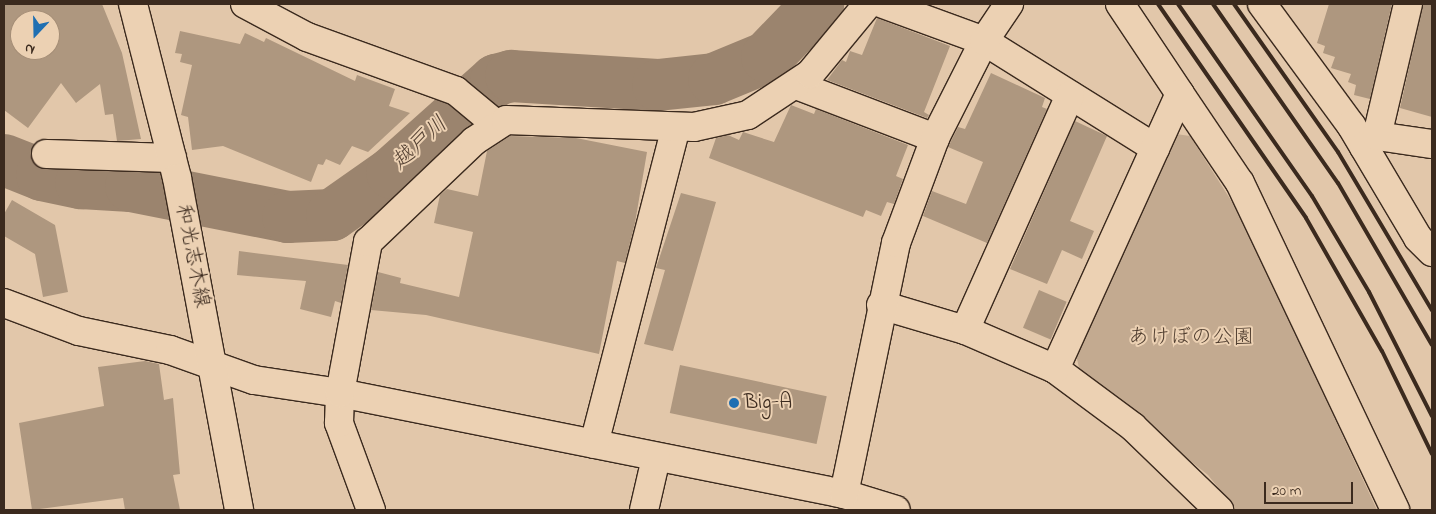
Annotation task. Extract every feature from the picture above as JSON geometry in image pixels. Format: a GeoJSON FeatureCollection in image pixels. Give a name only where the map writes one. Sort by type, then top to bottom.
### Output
{"type":"FeatureCollection","features":[{"type":"Feature","properties":{"kind":"street","name":"和光志木線"},"geometry":{"type":"LineString","coordinates":[[133,4],[175,168],[214,368],[239,510]]}},
{"type":"Feature","properties":{"kind":"street"},"geometry":{"type":"LineString","coordinates":[[245,4],[308,37],[456,91],[489,116],[676,127],[748,114],[796,85],[868,4]]}},
{"type":"Feature","properties":{"kind":"street"},"geometry":{"type":"LineString","coordinates":[[884,4],[984,41],[1155,148]]}},
{"type":"Feature","properties":{"kind":"street"},"geometry":{"type":"LineString","coordinates":[[844,494],[881,305],[896,243],[935,138],[984,41],[1009,4]]}},
{"type":"Feature","properties":{"kind":"street"},"geometry":{"type":"LineString","coordinates":[[1120,4],[1240,183],[1396,510]]}},
{"type":"Feature","properties":{"kind":"street"},"geometry":{"type":"LineString","coordinates":[[1262,4],[1370,142],[1418,238],[1432,252]]}},
{"type":"Feature","properties":{"kind":"street"},"geometry":{"type":"LineString","coordinates":[[1370,142],[1408,4]]}},
{"type":"Feature","properties":{"kind":"street"},"geometry":{"type":"LineString","coordinates":[[796,85],[935,138]]}},
{"type":"Feature","properties":{"kind":"street"},"geometry":{"type":"LineString","coordinates":[[1055,368],[1180,94]]}},
{"type":"Feature","properties":{"kind":"street"},"geometry":{"type":"LineString","coordinates":[[965,330],[1070,95]]}},
{"type":"Feature","properties":{"kind":"street"},"geometry":{"type":"LineString","coordinates":[[371,510],[339,423],[340,393],[368,242],[489,116]]}},
{"type":"Feature","properties":{"kind":"street"},"geometry":{"type":"LineString","coordinates":[[594,444],[676,127]]}},
{"type":"Feature","properties":{"kind":"street"},"geometry":{"type":"LineString","coordinates":[[1370,142],[1432,144]]}},
{"type":"Feature","properties":{"kind":"street"},"geometry":{"type":"LineString","coordinates":[[46,154],[175,168]]}},
{"type":"Feature","properties":{"kind":"street"},"geometry":{"type":"LineString","coordinates":[[4,303],[79,331],[170,350],[214,368],[254,380],[340,393],[656,458],[844,494],[896,510]]}},
{"type":"Feature","properties":{"kind":"street"},"geometry":{"type":"LineString","coordinates":[[881,305],[965,330],[1055,368],[1133,427],[1219,510]]}},
{"type":"Feature","properties":{"kind":"street"},"geometry":{"type":"LineString","coordinates":[[644,510],[656,458]]}},
{"type":"Feature","properties":{"kind":"green space","name":"あけぼの公園"},"geometry":{"type":"Polygon","coordinates":[[[1176,134],[1190,136],[1241,216],[1377,510],[1236,510],[1208,475],[1080,373],[1076,354],[1176,134]]]}},
{"type":"Feature","properties":{"kind":"building"},"geometry":{"type":"Polygon","coordinates":[[[4,4],[102,4],[122,53],[141,139],[117,141],[113,114],[105,115],[100,84],[76,103],[61,83],[28,128],[4,110],[4,4]]]}},
{"type":"Feature","properties":{"kind":"building"},"geometry":{"type":"Polygon","coordinates":[[[1329,4],[1392,4],[1370,99],[1354,95],[1356,85],[1348,82],[1351,74],[1331,68],[1335,57],[1323,53],[1325,46],[1317,43],[1329,4]]]}},
{"type":"Feature","properties":{"kind":"building"},"geometry":{"type":"Polygon","coordinates":[[[1423,4],[1432,4],[1432,117],[1400,108],[1423,4]]]}},
{"type":"Feature","properties":{"kind":"building"},"geometry":{"type":"Polygon","coordinates":[[[877,18],[950,46],[924,112],[929,115],[927,118],[827,80],[842,60],[846,62],[850,51],[862,55],[877,18]]]}},
{"type":"Feature","properties":{"kind":"building"},"geometry":{"type":"Polygon","coordinates":[[[180,31],[240,44],[245,33],[264,42],[266,38],[355,81],[357,75],[395,89],[389,106],[410,113],[368,152],[352,146],[340,165],[326,159],[323,165],[318,164],[311,182],[223,146],[192,150],[188,117],[181,115],[192,65],[180,62],[182,54],[175,53],[180,31]]]}},
{"type":"Feature","properties":{"kind":"building"},"geometry":{"type":"Polygon","coordinates":[[[991,73],[1045,98],[1042,107],[1047,109],[987,243],[923,216],[932,191],[966,204],[983,162],[948,147],[958,127],[965,129],[991,73]]]}},
{"type":"Feature","properties":{"kind":"building"},"geometry":{"type":"Polygon","coordinates":[[[791,105],[814,114],[816,109],[908,145],[896,176],[903,179],[894,204],[887,202],[881,216],[866,210],[863,217],[709,158],[716,138],[728,135],[739,140],[743,132],[774,142],[791,105]]]}},
{"type":"Feature","properties":{"kind":"building"},"geometry":{"type":"Polygon","coordinates":[[[1075,121],[1107,136],[1070,221],[1094,231],[1082,259],[1062,250],[1047,284],[1010,269],[1075,121]]]}},
{"type":"Feature","properties":{"kind":"building"},"geometry":{"type":"Polygon","coordinates":[[[510,136],[576,138],[647,152],[635,223],[625,263],[617,261],[599,354],[426,315],[371,310],[378,272],[401,278],[400,283],[459,297],[473,232],[434,223],[440,195],[447,189],[478,196],[487,151],[510,136]]]}},
{"type":"Feature","properties":{"kind":"building"},"geometry":{"type":"Polygon","coordinates":[[[681,193],[716,202],[673,351],[644,344],[665,270],[656,268],[681,193]]]}},
{"type":"Feature","properties":{"kind":"building"},"geometry":{"type":"Polygon","coordinates":[[[12,200],[55,225],[68,292],[43,297],[35,254],[4,236],[4,214],[12,200]]]}},
{"type":"Feature","properties":{"kind":"building"},"geometry":{"type":"Polygon","coordinates":[[[239,251],[348,265],[341,303],[335,301],[331,317],[300,309],[306,281],[237,275],[239,251]]]}},
{"type":"Feature","properties":{"kind":"building"},"geometry":{"type":"Polygon","coordinates":[[[1039,290],[1067,302],[1051,339],[1023,328],[1039,290]]]}},
{"type":"Feature","properties":{"kind":"building"},"geometry":{"type":"Polygon","coordinates":[[[145,361],[159,364],[164,400],[173,398],[180,474],[173,475],[180,510],[125,510],[123,498],[32,510],[19,423],[104,406],[98,367],[145,361]]]}},
{"type":"Feature","properties":{"kind":"building"},"geometry":{"type":"Polygon","coordinates":[[[680,365],[827,396],[817,444],[670,413],[680,365]]]}},
{"type":"Feature","properties":{"kind":"waterway","name":"越戸川"},"geometry":{"type":"LineString","coordinates":[[4,160],[42,175],[81,183],[131,186],[288,217],[332,215],[392,173],[496,80],[511,76],[658,85],[714,79],[767,57],[818,4]]}},
{"type":"Feature","properties":{"kind":"railway"},"geometry":{"type":"LineString","coordinates":[[1158,4],[1306,218],[1382,351],[1432,454]]}},
{"type":"Feature","properties":{"kind":"railway"},"geometry":{"type":"LineString","coordinates":[[1178,4],[1312,196],[1369,292],[1432,416]]}},
{"type":"Feature","properties":{"kind":"railway"},"geometry":{"type":"LineString","coordinates":[[1213,4],[1338,183],[1432,345]]}},
{"type":"Feature","properties":{"kind":"railway"},"geometry":{"type":"LineString","coordinates":[[1234,4],[1338,152],[1432,310]]}},
{"type":"Feature","properties":{"kind":"place","name":"Big-A"},"geometry":{"type":"Point","coordinates":[734,403]}}]}
